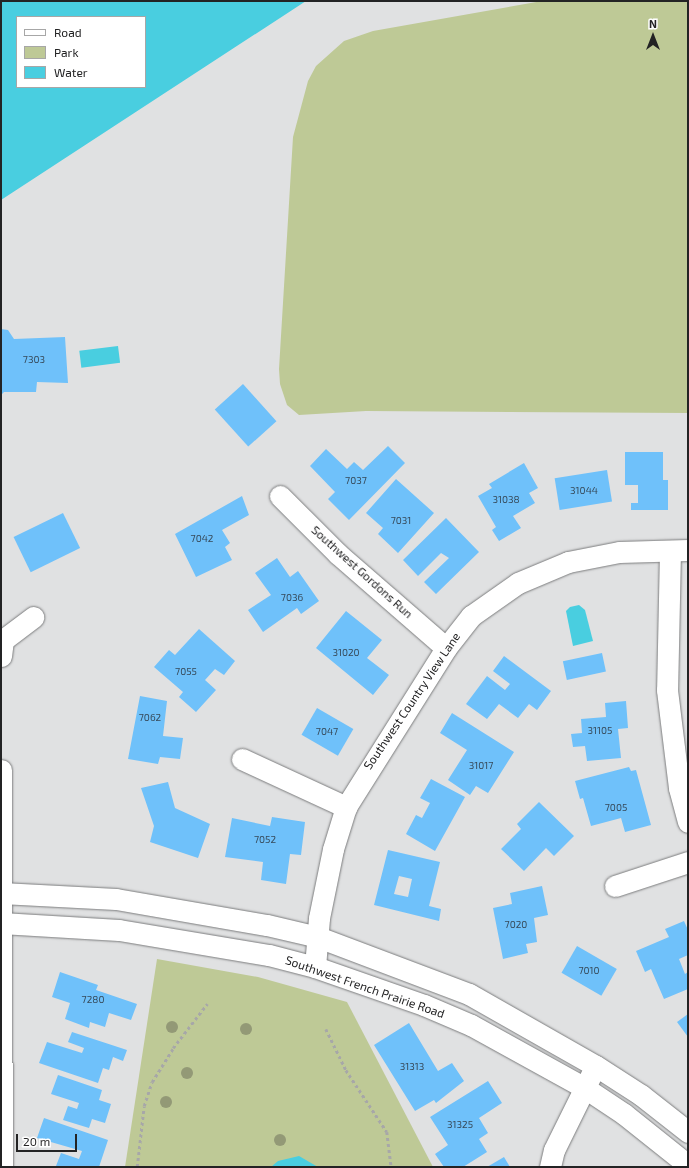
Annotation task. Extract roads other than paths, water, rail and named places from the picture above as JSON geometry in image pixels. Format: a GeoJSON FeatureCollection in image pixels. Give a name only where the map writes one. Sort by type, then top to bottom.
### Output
{"type":"FeatureCollection","features":[{"type":"Feature","properties":{"kind":"street","name":"Southwest Gordons Run"},"geometry":{"type":"LineString","coordinates":[[280,496],[338,554],[446,648]]}},
{"type":"Feature","properties":{"kind":"street","name":"Southwest Country View Lane"},"geometry":{"type":"LineString","coordinates":[[315,967],[318,936],[333,849],[346,807],[446,648],[471,616],[518,583],[568,562],[619,552],[679,550]]}},
{"type":"Feature","properties":{"kind":"street"},"geometry":{"type":"LineString","coordinates":[[679,550],[667,690],[679,788],[688,822]]}},
{"type":"Feature","properties":{"kind":"street"},"geometry":{"type":"LineString","coordinates":[[1,656],[3,640],[33,616]]}},
{"type":"Feature","properties":{"kind":"street"},"geometry":{"type":"LineString","coordinates":[[242,759],[346,807]]}},
{"type":"Feature","properties":{"kind":"street"},"geometry":{"type":"LineString","coordinates":[[1,770],[2,1167]]}},
{"type":"Feature","properties":{"kind":"street"},"geometry":{"type":"LineString","coordinates":[[615,886],[688,862]]}},
{"type":"Feature","properties":{"kind":"street"},"geometry":{"type":"LineString","coordinates":[[2,893],[116,899],[267,925],[318,936],[469,994],[596,1066],[641,1095],[688,1132]]}},
{"type":"Feature","properties":{"kind":"street","name":"Southwest French Prairie Road"},"geometry":{"type":"LineString","coordinates":[[2,923],[118,930],[269,955],[315,967],[471,1025],[585,1088],[624,1114],[688,1166]]}},
{"type":"Feature","properties":{"kind":"street"},"geometry":{"type":"LineString","coordinates":[[550,1167],[554,1150],[596,1066]]}},
{"type":"Feature","properties":{"kind":"water"},"geometry":{"type":"Polygon","coordinates":[[[1,1],[306,1],[1,200],[1,1]]]}},
{"type":"Feature","properties":{"kind":"water"},"geometry":{"type":"Polygon","coordinates":[[[118,346],[120,363],[81,368],[79,351],[118,346]]]}},
{"type":"Feature","properties":{"kind":"water"},"geometry":{"type":"Polygon","coordinates":[[[579,605],[585,610],[593,641],[573,646],[566,611],[570,607],[579,605]]]}},
{"type":"Feature","properties":{"kind":"water"},"geometry":{"type":"Polygon","coordinates":[[[299,1156],[318,1167],[271,1167],[278,1161],[299,1156]]]}}]}
